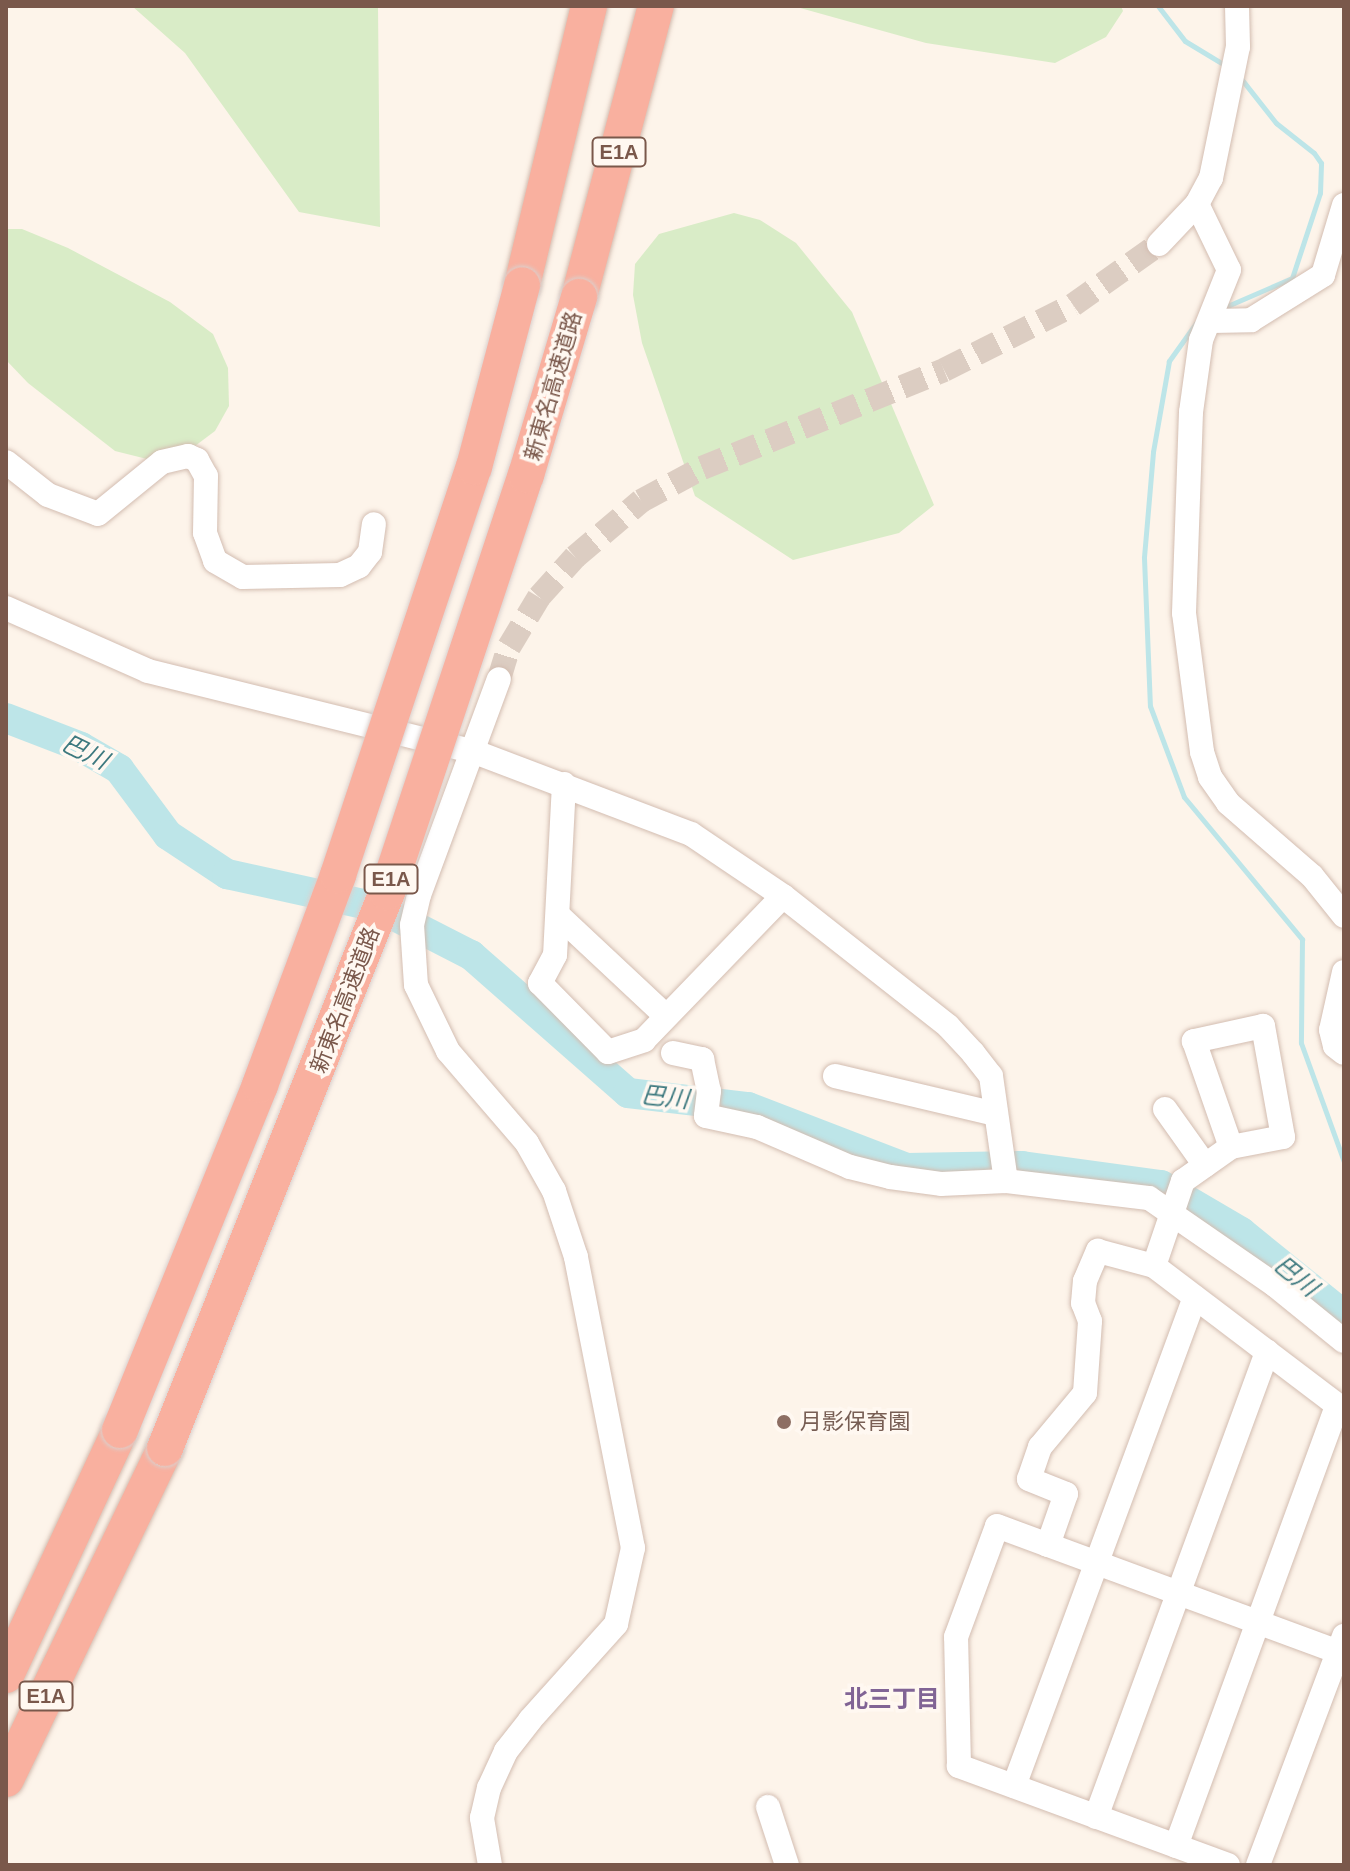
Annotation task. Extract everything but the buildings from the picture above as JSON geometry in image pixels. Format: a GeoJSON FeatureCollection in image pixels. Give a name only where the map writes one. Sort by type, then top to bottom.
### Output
{"type":"FeatureCollection","features":[{"type":"Feature","properties":{"kind":"highway","name":"E1A"},"geometry":{"type":"LineString","coordinates":[[6,1675],[120,1430],[260,1085],[338,875],[474,467],[522,285],[589,6]]}},
{"type":"Feature","properties":{"kind":"highway","name":"新東名高速道路"},"geometry":{"type":"LineString","coordinates":[[6,1779],[165,1448],[387,892],[522,490],[579,297],[656,6]]}},
{"type":"Feature","properties":{"kind":"street"},"geometry":{"type":"LineString","coordinates":[[1159,244],[1197,204],[1218,151],[1238,47],[1237,6]]}},
{"type":"Feature","properties":{"kind":"street"},"geometry":{"type":"LineString","coordinates":[[1197,204],[1229,270],[1212,321],[1201,340],[1191,412],[1184,613],[1202,752],[1210,777],[1228,803],[1312,876],[1344,916]]}},
{"type":"Feature","properties":{"kind":"street"},"geometry":{"type":"LineString","coordinates":[[1212,321],[1251,320],[1323,275],[1344,205]]}},
{"type":"Feature","properties":{"kind":"street"},"geometry":{"type":"LineString","coordinates":[[6,462],[48,495],[98,514],[162,462],[188,456],[197,460],[206,476],[205,533],[215,561],[243,577],[340,575],[359,566],[370,552],[374,524]]}},
{"type":"Feature","properties":{"kind":"street"},"geometry":{"type":"LineString","coordinates":[[6,608],[148,671],[475,752],[691,834],[783,896],[948,1026],[991,1076],[1004,1169]]}},
{"type":"Feature","properties":{"kind":"street"},"geometry":{"type":"LineString","coordinates":[[490,1865],[482,1818],[495,1776],[530,1720],[616,1624],[633,1548],[576,1257],[554,1191],[527,1143],[448,1051],[429,1021],[411,954],[419,895],[475,752],[499,679]]}},
{"type":"Feature","properties":{"kind":"street"},"geometry":{"type":"LineString","coordinates":[[564,784],[555,955],[540,983],[608,1052],[644,1040],[783,896]]}},
{"type":"Feature","properties":{"kind":"street"},"geometry":{"type":"LineString","coordinates":[[559,916],[666,1016]]}},
{"type":"Feature","properties":{"kind":"street"},"geometry":{"type":"LineString","coordinates":[[1344,972],[1331,1030],[1335,1046],[1344,1053]]}},
{"type":"Feature","properties":{"kind":"street"},"geometry":{"type":"LineString","coordinates":[[1154,1266],[1176,1199],[1205,1165],[1231,1147],[1283,1137],[1263,1026],[1194,1041],[1231,1147]]}},
{"type":"Feature","properties":{"kind":"street"},"geometry":{"type":"LineString","coordinates":[[673,1053],[702,1059],[708,1100],[706,1116],[757,1127],[850,1167],[890,1177],[941,1184],[1004,1169],[1149,1198],[1176,1199],[1344,1341]]}},
{"type":"Feature","properties":{"kind":"street"},"geometry":{"type":"LineString","coordinates":[[835,1076],[996,1114]]}},
{"type":"Feature","properties":{"kind":"street"},"geometry":{"type":"LineString","coordinates":[[1165,1109],[1205,1165]]}},
{"type":"Feature","properties":{"kind":"street"},"geometry":{"type":"LineString","coordinates":[[1048,1545],[1066,1494],[1029,1479],[1040,1447],[1085,1393],[1090,1321],[1083,1303],[1085,1281],[1098,1251],[1154,1266],[1341,1407],[1257,1622],[1176,1846]]}},
{"type":"Feature","properties":{"kind":"street"},"geometry":{"type":"LineString","coordinates":[[1014,1786],[1195,1297]]}},
{"type":"Feature","properties":{"kind":"street"},"geometry":{"type":"LineString","coordinates":[[1096,1817],[1267,1351]]}},
{"type":"Feature","properties":{"kind":"street"},"geometry":{"type":"LineString","coordinates":[[1228,1865],[959,1766],[956,1637],[997,1526],[1257,1622],[1342,1647],[1258,1865]]}},
{"type":"Feature","properties":{"kind":"street"},"geometry":{"type":"LineString","coordinates":[[768,1807],[787,1865]]}},
{"type":"Feature","properties":{"kind":"green space"},"geometry":{"type":"Polygon","coordinates":[[[132,6],[378,6],[380,227],[299,212],[185,53],[132,6]]]}},
{"type":"Feature","properties":{"kind":"green space"},"geometry":{"type":"Polygon","coordinates":[[[793,6],[1121,6],[1123,11],[1106,37],[1055,63],[926,43],[793,6]]]}},
{"type":"Feature","properties":{"kind":"green space"},"geometry":{"type":"Polygon","coordinates":[[[734,213],[760,220],[796,243],[852,312],[934,505],[899,533],[793,560],[695,496],[642,343],[633,295],[635,264],[659,234],[734,213]]]}},
{"type":"Feature","properties":{"kind":"green space"},"geometry":{"type":"Polygon","coordinates":[[[6,229],[22,229],[68,248],[170,302],[213,334],[228,368],[229,406],[215,431],[183,455],[151,460],[115,451],[28,383],[6,360],[6,229]]]}},
{"type":"Feature","properties":{"kind":"waterway"},"geometry":{"type":"LineString","coordinates":[[1158,6],[1185,41],[1228,67]]}},
{"type":"Feature","properties":{"kind":"waterway"},"geometry":{"type":"LineString","coordinates":[[1225,307],[1292,278],[1320,193],[1321,163],[1314,153],[1276,123],[1239,76]]}},
{"type":"Feature","properties":{"kind":"waterway"},"geometry":{"type":"LineString","coordinates":[[1196,323],[1169,361],[1153,452],[1144,558],[1150,706],[1184,797],[1302,939],[1301,1043],[1344,1162]]}},
{"type":"Feature","properties":{"kind":"waterway","name":"巴川"},"geometry":{"type":"LineString","coordinates":[[6,718],[81,747],[119,769],[168,835],[227,874],[377,907],[471,955],[628,1093],[748,1107],[907,1168],[1022,1166],[1161,1185],[1241,1232],[1344,1315]]}},
{"type":"Feature","properties":{"kind":"tunnel"},"geometry":{"type":"LineString","coordinates":[[499,679],[509,647],[539,597],[575,557],[641,501],[702,468],[944,370],[1073,305],[1159,244]]}},
{"type":"Feature","properties":{"kind":"place","name":"月影保育園"},"geometry":{"type":"Point","coordinates":[784,1422]}},
{"type":"Feature","properties":{"kind":"district","name":"北三丁目"},"geometry":{"type":"Point","coordinates":[892,1699]}}]}
